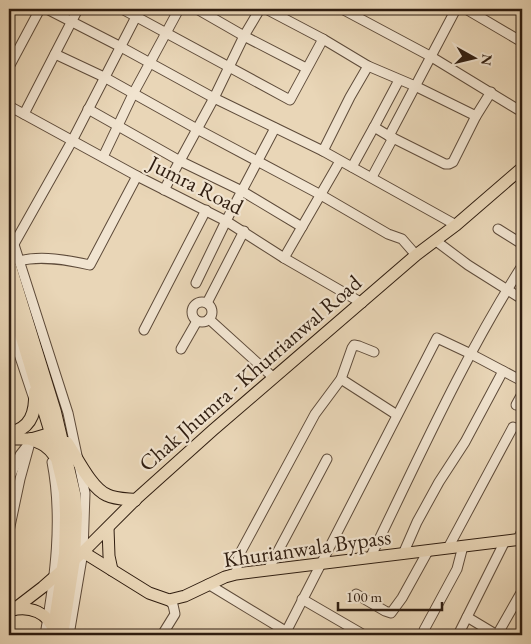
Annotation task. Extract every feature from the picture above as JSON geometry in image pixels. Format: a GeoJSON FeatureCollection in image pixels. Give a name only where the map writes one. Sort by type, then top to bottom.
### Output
{"type":"FeatureCollection","features":[{"type":"Feature","properties":{"kind":"highway"},"geometry":{"type":"LineString","coordinates":[[14,262],[54,433],[65,492],[64,568],[54,634]]}},
{"type":"Feature","properties":{"kind":"highway"},"geometry":{"type":"LineString","coordinates":[[9,295],[35,402],[34,413],[30,421],[20,429],[9,433]]}},
{"type":"Feature","properties":{"kind":"highway"},"geometry":{"type":"LineString","coordinates":[[27,369],[71,473],[76,514],[78,556],[54,634]]}},
{"type":"Feature","properties":{"kind":"highway"},"geometry":{"type":"LineString","coordinates":[[54,433],[79,462],[91,480],[103,492],[107,495],[135,500]]}},
{"type":"Feature","properties":{"kind":"highway"},"geometry":{"type":"LineString","coordinates":[[31,440],[42,443],[49,448],[59,462]]}},
{"type":"Feature","properties":{"kind":"main road","name":"Chak Jhumra - Khurrianwal Road"},"geometry":{"type":"LineString","coordinates":[[10,611],[53,578],[108,528],[135,500],[213,430],[416,255],[521,172]]}},
{"type":"Feature","properties":{"kind":"main road"},"geometry":{"type":"LineString","coordinates":[[9,439],[31,440],[54,433]]}},
{"type":"Feature","properties":{"kind":"main road"},"geometry":{"type":"LineString","coordinates":[[108,528],[109,556],[112,570]]}},
{"type":"Feature","properties":{"kind":"main road","name":"Khurianwala Bypass"},"geometry":{"type":"LineString","coordinates":[[170,600],[185,596],[208,584],[236,574],[505,541],[521,536]]}},
{"type":"Feature","properties":{"kind":"main road"},"geometry":{"type":"LineString","coordinates":[[78,556],[112,570],[149,593],[170,600]]}},
{"type":"Feature","properties":{"kind":"main road"},"geometry":{"type":"LineString","coordinates":[[10,611],[36,611],[48,619],[54,634]]}},
{"type":"Feature","properties":{"kind":"street"},"geometry":{"type":"LineString","coordinates":[[9,67],[40,9]]}},
{"type":"Feature","properties":{"kind":"street"},"geometry":{"type":"LineString","coordinates":[[47,9],[214,98],[323,151],[456,224]]}},
{"type":"Feature","properties":{"kind":"street"},"geometry":{"type":"LineString","coordinates":[[24,114],[78,9]]}},
{"type":"Feature","properties":{"kind":"street"},"geometry":{"type":"LineString","coordinates":[[122,9],[138,12],[166,33],[290,100],[323,39]]}},
{"type":"Feature","properties":{"kind":"street"},"geometry":{"type":"LineString","coordinates":[[102,157],[133,94],[179,9]]}},
{"type":"Feature","properties":{"kind":"street"},"geometry":{"type":"LineString","coordinates":[[198,9],[244,36],[306,68]]}},
{"type":"Feature","properties":{"kind":"street"},"geometry":{"type":"LineString","coordinates":[[164,190],[260,9]]}},
{"type":"Feature","properties":{"kind":"street"},"geometry":{"type":"LineString","coordinates":[[342,9],[430,56],[522,112]]}},
{"type":"Feature","properties":{"kind":"street"},"geometry":{"type":"LineString","coordinates":[[372,177],[430,56],[456,9]]}},
{"type":"Feature","properties":{"kind":"street"},"geometry":{"type":"LineString","coordinates":[[466,9],[522,42]]}},
{"type":"Feature","properties":{"kind":"street"},"geometry":{"type":"LineString","coordinates":[[273,10],[368,66],[415,86],[476,116]]}},
{"type":"Feature","properties":{"kind":"street"},"geometry":{"type":"LineString","coordinates":[[14,244],[72,141],[138,12]]}},
{"type":"Feature","properties":{"kind":"street"},"geometry":{"type":"LineString","coordinates":[[55,54],[104,77],[321,195],[388,234],[402,239],[416,255]]}},
{"type":"Feature","properties":{"kind":"street"},"geometry":{"type":"LineString","coordinates":[[323,151],[368,66]]}},
{"type":"Feature","properties":{"kind":"street"},"geometry":{"type":"LineString","coordinates":[[352,167],[399,80]]}},
{"type":"Feature","properties":{"kind":"street"},"geometry":{"type":"LineString","coordinates":[[374,128],[445,164],[449,164],[453,162],[476,116],[491,92]]}},
{"type":"Feature","properties":{"kind":"street","name":"Jumra Road"},"geometry":{"type":"LineString","coordinates":[[9,106],[137,176],[226,221],[284,258],[362,302]]}},
{"type":"Feature","properties":{"kind":"street"},"geometry":{"type":"LineString","coordinates":[[88,109],[180,161],[242,191],[302,227]]}},
{"type":"Feature","properties":{"kind":"street"},"geometry":{"type":"LineString","coordinates":[[196,283],[275,128]]}},
{"type":"Feature","properties":{"kind":"street"},"geometry":{"type":"LineString","coordinates":[[284,258],[340,161]]}},
{"type":"Feature","properties":{"kind":"street"},"geometry":{"type":"LineString","coordinates":[[14,262],[28,259],[90,265],[137,176]]}},
{"type":"Feature","properties":{"kind":"street"},"geometry":{"type":"LineString","coordinates":[[144,330],[206,210]]}},
{"type":"Feature","properties":{"kind":"street"},"geometry":{"type":"LineString","coordinates":[[9,229],[14,244],[14,262],[59,382],[70,421],[85,493],[69,635]]}},
{"type":"Feature","properties":{"kind":"street"},"geometry":{"type":"LineString","coordinates":[[498,229],[522,244]]}},
{"type":"Feature","properties":{"kind":"street"},"geometry":{"type":"LineString","coordinates":[[207,303],[244,231]]}},
{"type":"Feature","properties":{"kind":"street"},"geometry":{"type":"LineString","coordinates":[[436,240],[468,265],[522,299]]}},
{"type":"Feature","properties":{"kind":"street"},"geometry":{"type":"LineString","coordinates":[[370,558],[471,354],[522,266]]}},
{"type":"Feature","properties":{"kind":"street"},"geometry":{"type":"LineString","coordinates":[[199,302],[207,303],[212,309],[209,319],[204,322],[197,321],[192,314],[193,307],[199,302]]}},
{"type":"Feature","properties":{"kind":"street"},"geometry":{"type":"LineString","coordinates":[[209,319],[274,378]]}},
{"type":"Feature","properties":{"kind":"street"},"geometry":{"type":"LineString","coordinates":[[181,349],[197,321]]}},
{"type":"Feature","properties":{"kind":"street"},"geometry":{"type":"LineString","coordinates":[[9,324],[27,369]]}},
{"type":"Feature","properties":{"kind":"street"},"geometry":{"type":"LineString","coordinates":[[208,584],[289,634],[302,599],[320,563],[437,338],[522,381]]}},
{"type":"Feature","properties":{"kind":"street"},"geometry":{"type":"LineString","coordinates":[[236,574],[240,555],[259,517],[315,414],[341,379],[354,346],[374,352]]}},
{"type":"Feature","properties":{"kind":"street"},"geometry":{"type":"LineString","coordinates":[[404,554],[417,522],[439,482],[465,442],[503,371]]}},
{"type":"Feature","properties":{"kind":"street"},"geometry":{"type":"LineString","coordinates":[[341,379],[397,415]]}},
{"type":"Feature","properties":{"kind":"street"},"geometry":{"type":"LineString","coordinates":[[516,405],[522,394]]}},
{"type":"Feature","properties":{"kind":"street"},"geometry":{"type":"LineString","coordinates":[[35,402],[54,433],[49,448],[58,504],[58,537],[48,619]]}},
{"type":"Feature","properties":{"kind":"street"},"geometry":{"type":"LineString","coordinates":[[448,548],[513,427]]}},
{"type":"Feature","properties":{"kind":"street"},"geometry":{"type":"LineString","coordinates":[[9,479],[20,454],[31,440]]}},
{"type":"Feature","properties":{"kind":"street"},"geometry":{"type":"LineString","coordinates":[[9,530],[31,440]]}},
{"type":"Feature","properties":{"kind":"street"},"geometry":{"type":"LineString","coordinates":[[268,570],[327,459]]}},
{"type":"Feature","properties":{"kind":"street"},"geometry":{"type":"LineString","coordinates":[[458,635],[505,541]]}},
{"type":"Feature","properties":{"kind":"street"},"geometry":{"type":"LineString","coordinates":[[424,630],[457,569],[463,546]]}},
{"type":"Feature","properties":{"kind":"street"},"geometry":{"type":"LineString","coordinates":[[356,594],[390,613],[402,598],[428,551]]}},
{"type":"Feature","properties":{"kind":"street"},"geometry":{"type":"LineString","coordinates":[[467,618],[497,635],[522,591]]}},
{"type":"Feature","properties":{"kind":"street"},"geometry":{"type":"LineString","coordinates":[[302,599],[364,635]]}},
{"type":"Feature","properties":{"kind":"street"},"geometry":{"type":"LineString","coordinates":[[162,635],[175,614],[170,600]]}}]}
